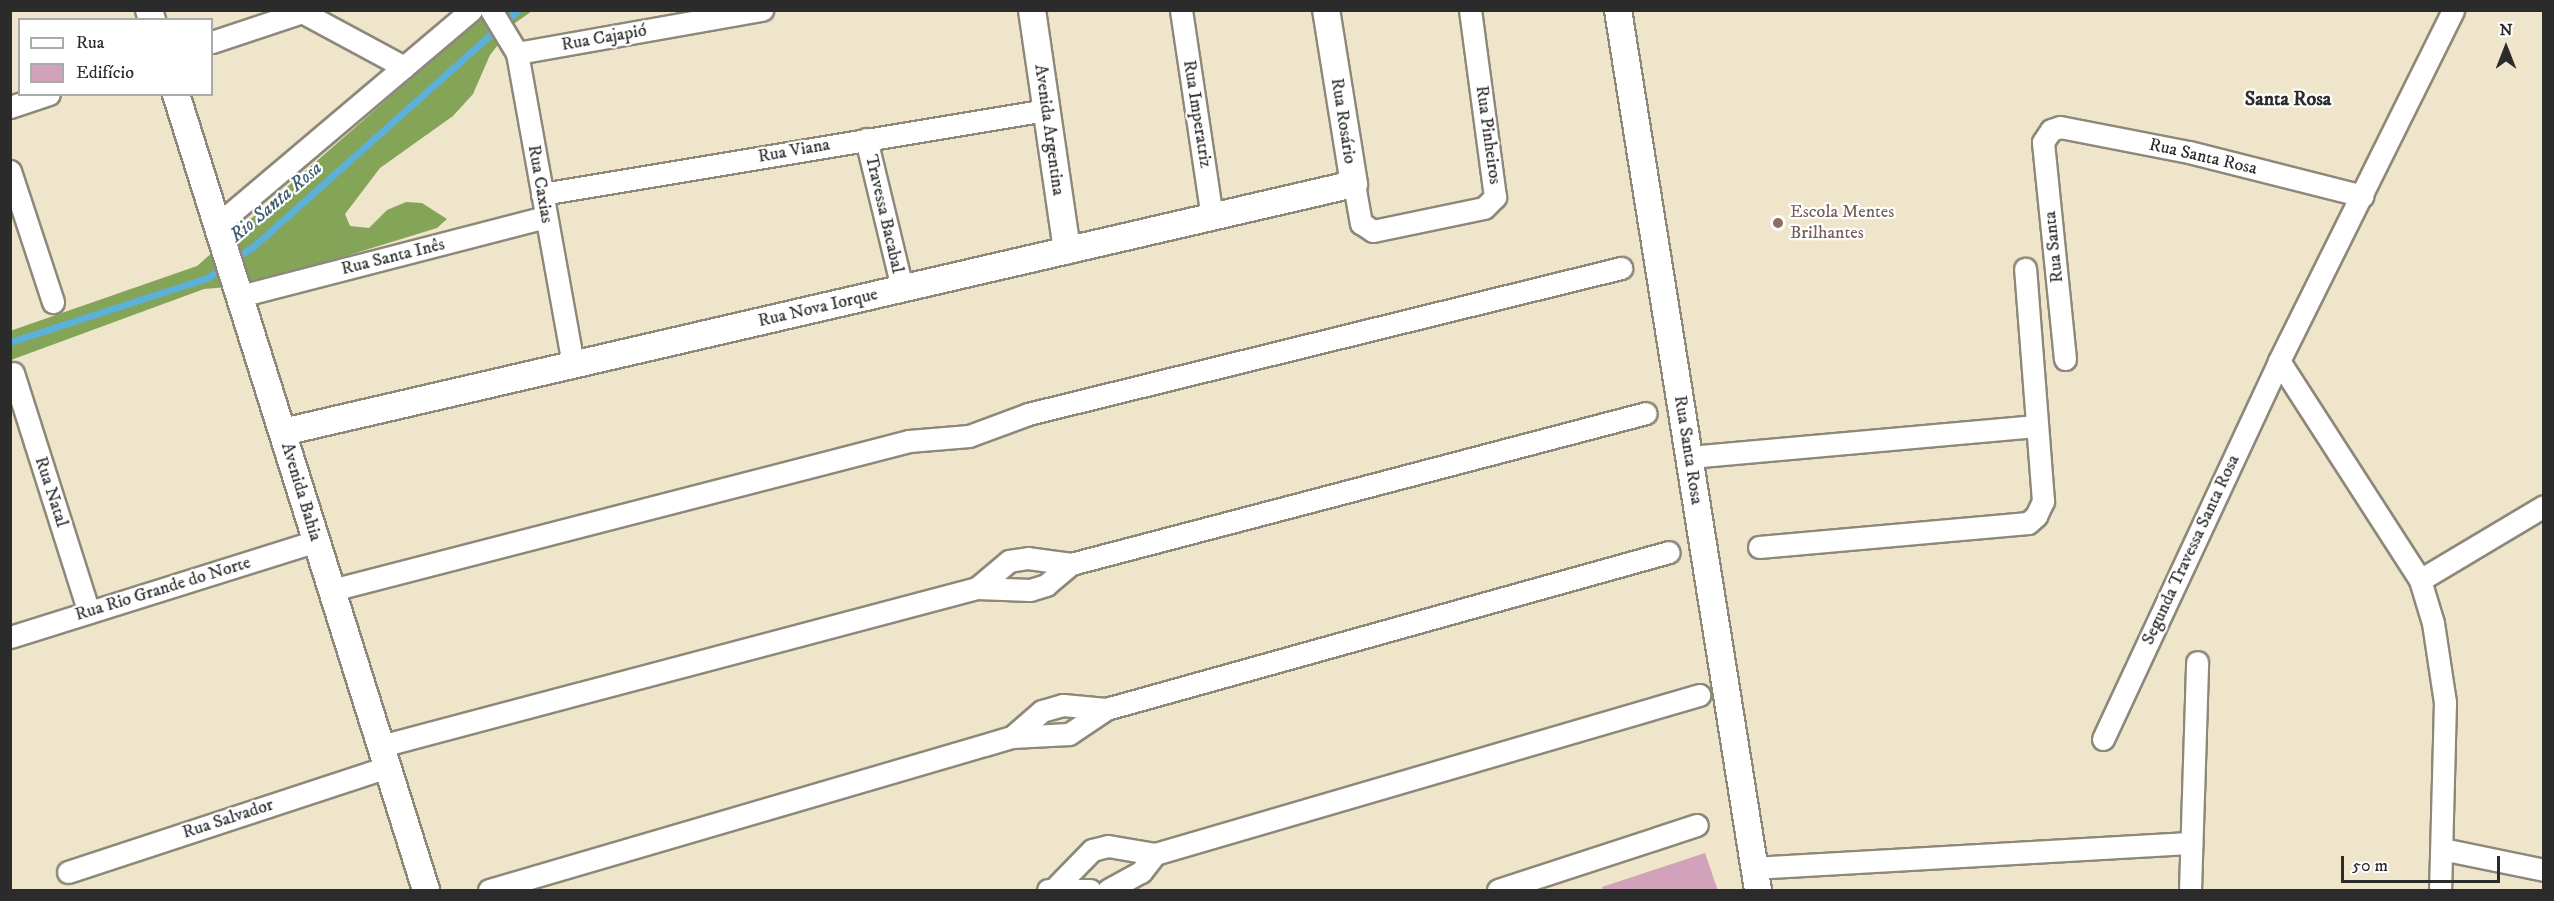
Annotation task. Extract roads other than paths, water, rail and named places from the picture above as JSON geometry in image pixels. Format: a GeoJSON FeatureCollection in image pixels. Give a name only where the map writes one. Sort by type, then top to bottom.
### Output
{"type":"FeatureCollection","features":[{"type":"Feature","properties":{"kind":"street"},"geometry":{"type":"LineString","coordinates":[[220,234],[404,67],[471,10]]}},
{"type":"Feature","properties":{"kind":"street","name":"Rua Caxias"},"geometry":{"type":"LineString","coordinates":[[491,10],[515,48],[573,365]]}},
{"type":"Feature","properties":{"kind":"street","name":"Rua Cajapió"},"geometry":{"type":"LineString","coordinates":[[515,48],[762,10]]}},
{"type":"Feature","properties":{"kind":"street","name":"Avenida Argentina"},"geometry":{"type":"LineString","coordinates":[[1032,10],[1067,250]]}},
{"type":"Feature","properties":{"kind":"street","name":"Rua Imperatriz"},"geometry":{"type":"LineString","coordinates":[[1181,10],[1212,217]]}},
{"type":"Feature","properties":{"kind":"street","name":"Rua Rosário"},"geometry":{"type":"LineString","coordinates":[[1326,10],[1353,184],[1361,224],[1366,229]]}},
{"type":"Feature","properties":{"kind":"street","name":"Rua Pinheiros"},"geometry":{"type":"LineString","coordinates":[[1366,229],[1373,231],[1484,208],[1495,197],[1470,10]]}},
{"type":"Feature","properties":{"kind":"street","name":"Rua Santa Rosa"},"geometry":{"type":"LineString","coordinates":[[1618,10],[1756,879]]}},
{"type":"Feature","properties":{"kind":"street","name":"Segunda Travessa Santa Rosa"},"geometry":{"type":"LineString","coordinates":[[2103,739],[2279,361],[2363,196],[2453,10]]}},
{"type":"Feature","properties":{"kind":"street"},"geometry":{"type":"LineString","coordinates":[[213,42],[302,11],[404,67]]}},
{"type":"Feature","properties":{"kind":"street"},"geometry":{"type":"LineString","coordinates":[[10,107],[43,96]]}},
{"type":"Feature","properties":{"kind":"street","name":"Avenida Bahia"},"geometry":{"type":"LineString","coordinates":[[177,96],[316,541],[339,587],[426,891]]}},
{"type":"Feature","properties":{"kind":"street","name":"Rua Viana"},"geometry":{"type":"LineString","coordinates":[[542,194],[1046,111]]}},
{"type":"Feature","properties":{"kind":"street","name":"Rua Santa Rosa"},"geometry":{"type":"LineString","coordinates":[[2044,135],[2060,127],[2072,129],[2189,153],[2363,196]]}},
{"type":"Feature","properties":{"kind":"street","name":"Rua Santa"},"geometry":{"type":"LineString","coordinates":[[2044,135],[2066,359]]}},
{"type":"Feature","properties":{"kind":"street","name":"Travessa Bacabal"},"geometry":{"type":"LineString","coordinates":[[866,139],[902,288]]}},
{"type":"Feature","properties":{"kind":"street"},"geometry":{"type":"LineString","coordinates":[[10,171],[53,302]]}},
{"type":"Feature","properties":{"kind":"street","name":"Rua Nova Iorque"},"geometry":{"type":"LineString","coordinates":[[283,432],[1353,184]]}},
{"type":"Feature","properties":{"kind":"street","name":"Rua Santa Inês"},"geometry":{"type":"LineString","coordinates":[[238,288],[545,218]]}},
{"type":"Feature","properties":{"kind":"street"},"geometry":{"type":"LineString","coordinates":[[339,587],[909,441],[969,436],[1028,414],[1620,268]]}},
{"type":"Feature","properties":{"kind":"street"},"geometry":{"type":"LineString","coordinates":[[1759,547],[2028,523],[2043,501],[2025,269]]}},
{"type":"Feature","properties":{"kind":"street"},"geometry":{"type":"LineString","coordinates":[[2279,361],[2420,580],[2435,633],[2445,702],[2440,891]]}},
{"type":"Feature","properties":{"kind":"street","name":"Rua Natal"},"geometry":{"type":"LineString","coordinates":[[13,373],[89,612]]}},
{"type":"Feature","properties":{"kind":"street"},"geometry":{"type":"LineString","coordinates":[[977,588],[1010,561],[1028,558],[1071,564],[1646,413]]}},
{"type":"Feature","properties":{"kind":"street"},"geometry":{"type":"LineString","coordinates":[[1689,457],[2037,426]]}},
{"type":"Feature","properties":{"kind":"street"},"geometry":{"type":"LineString","coordinates":[[2420,580],[2544,506]]}},
{"type":"Feature","properties":{"kind":"street","name":"Rua Rio Grande do Norte"},"geometry":{"type":"LineString","coordinates":[[10,637],[316,541]]}},
{"type":"Feature","properties":{"kind":"street"},"geometry":{"type":"LineString","coordinates":[[489,891],[1012,738],[1069,734],[1106,709],[1669,552]]}},
{"type":"Feature","properties":{"kind":"street"},"geometry":{"type":"LineString","coordinates":[[977,588],[1030,590],[1046,585],[1071,564]]}},
{"type":"Feature","properties":{"kind":"street","name":"Rua Salvador"},"geometry":{"type":"LineString","coordinates":[[68,872],[387,752],[977,588]]}},
{"type":"Feature","properties":{"kind":"street"},"geometry":{"type":"LineString","coordinates":[[2190,891],[2197,662]]}},
{"type":"Feature","properties":{"kind":"street"},"geometry":{"type":"LineString","coordinates":[[1051,890],[1092,850],[1108,846],[1155,854],[1699,695]]}},
{"type":"Feature","properties":{"kind":"street"},"geometry":{"type":"LineString","coordinates":[[1012,738],[1042,711],[1063,705],[1106,709]]}},
{"type":"Feature","properties":{"kind":"street"},"geometry":{"type":"LineString","coordinates":[[1498,891],[1697,825]]}},
{"type":"Feature","properties":{"kind":"street"},"geometry":{"type":"LineString","coordinates":[[1756,879],[2191,843]]}},
{"type":"Feature","properties":{"kind":"street"},"geometry":{"type":"LineString","coordinates":[[2442,849],[2544,870]]}},
{"type":"Feature","properties":{"kind":"street"},"geometry":{"type":"LineString","coordinates":[[1107,891],[1141,872],[1155,854]]}},
{"type":"Feature","properties":{"kind":"street"},"geometry":{"type":"LineString","coordinates":[[1051,890],[1090,891]]}},
{"type":"Feature","properties":{"kind":"waterway","name":"Rio Santa Rosa"},"geometry":{"type":"LineString","coordinates":[[234,259],[254,246],[518,10]]}},
{"type":"Feature","properties":{"kind":"waterway","name":"Rio Santa Rosa"},"geometry":{"type":"LineString","coordinates":[[10,342],[207,278],[225,266]]}},
{"type":"Feature","properties":{"kind":"place","name":"Escola Mentes Brilhantes"},"geometry":{"type":"Point","coordinates":[1778,223]}},
{"type":"Feature","properties":{"kind":"district","name":"Santa Rosa"},"geometry":{"type":"Point","coordinates":[2288,99]}}]}
